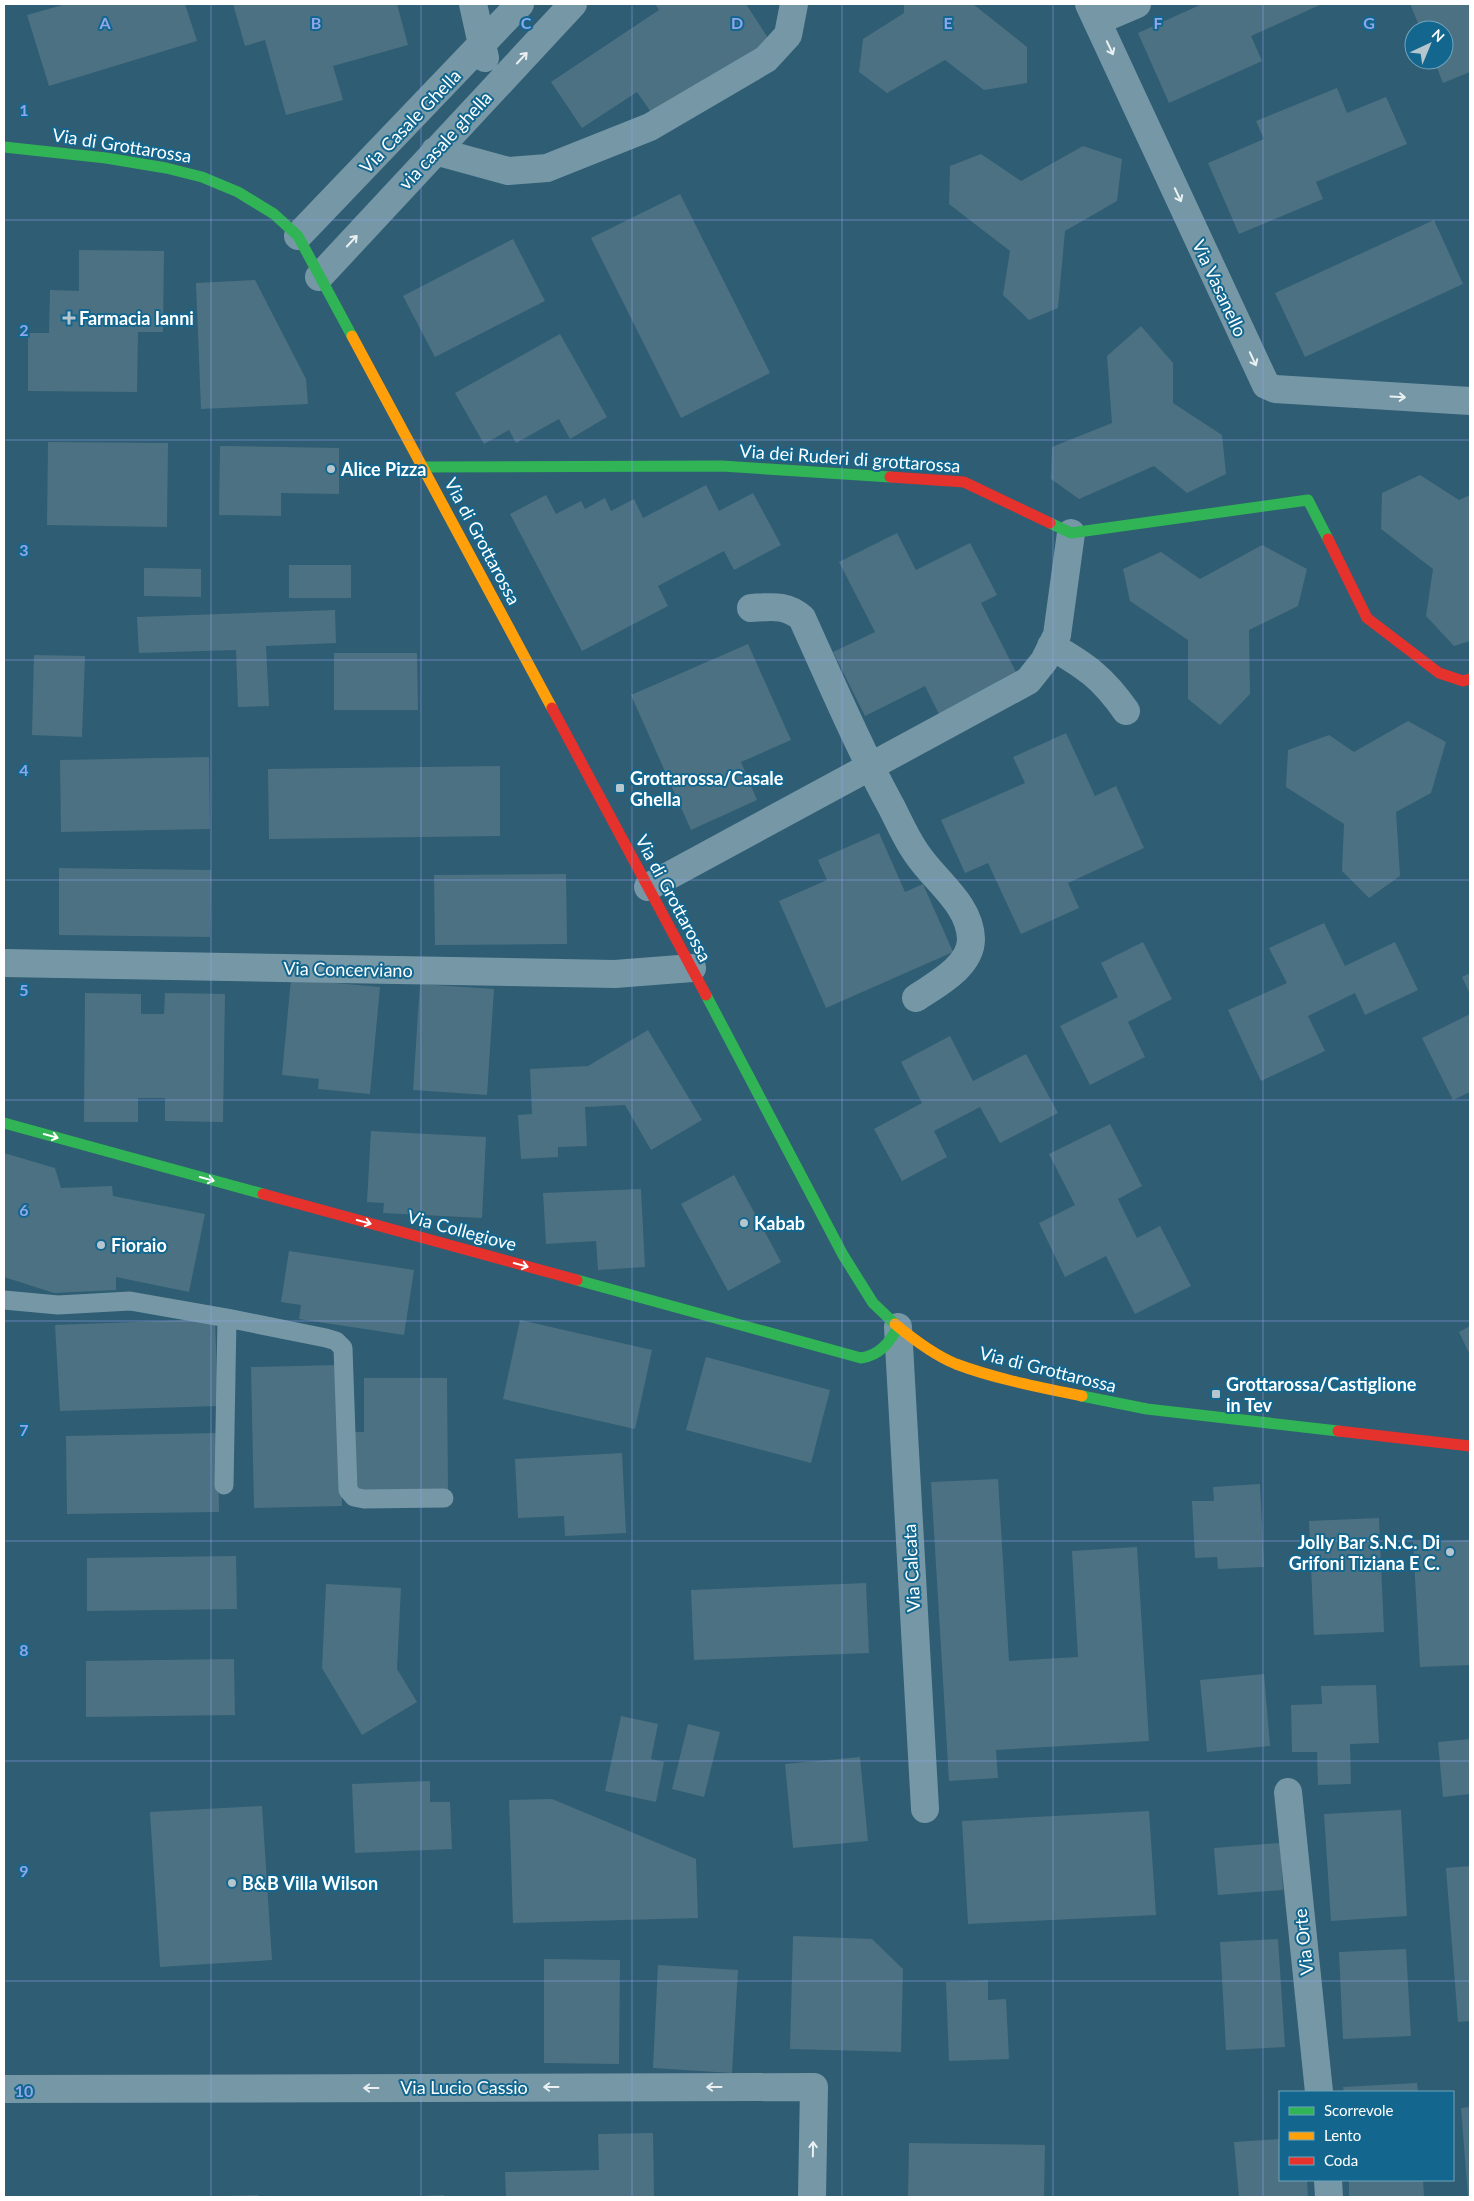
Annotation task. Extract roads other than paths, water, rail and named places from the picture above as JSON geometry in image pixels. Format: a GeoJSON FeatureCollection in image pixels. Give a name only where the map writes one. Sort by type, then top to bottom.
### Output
{"type":"FeatureCollection","features":[{"type":"Feature","properties":{"kind":"street"},"geometry":{"type":"LineString","coordinates":[[473,4],[493,89]]}},
{"type":"Feature","properties":{"kind":"street","name":"Via Casale Ghella"},"geometry":{"type":"LineString","coordinates":[[298,236],[482,46],[520,4]]}},
{"type":"Feature","properties":{"kind":"street","name":"via casale ghella"},"geometry":{"type":"LineString","coordinates":[[319,277],[573,4]]}},
{"type":"Feature","properties":{"kind":"street"},"geometry":{"type":"LineString","coordinates":[[435,151],[508,171],[547,168],[650,127],[766,59],[788,35],[794,4]]}},
{"type":"Feature","properties":{"kind":"street"},"geometry":{"type":"LineString","coordinates":[[1093,13],[1137,4]]}},
{"type":"Feature","properties":{"kind":"street","name":"Via Vasanello"},"geometry":{"type":"LineString","coordinates":[[1093,13],[1266,385],[1275,389],[1470,401]]}},
{"type":"Feature","properties":{"kind":"street","name":"Via di Grottarossa"},"geometry":{"type":"LineString","coordinates":[[4,147],[164,166],[206,177],[243,194],[272,212],[286,222],[298,236],[692,968],[843,1255],[873,1303],[898,1327],[928,1349],[962,1366],[1018,1383],[1102,1401],[1147,1409],[1470,1446]]}},
{"type":"Feature","properties":{"kind":"street","name":"Via dei Ruderi di grottarossa"},"geometry":{"type":"LineString","coordinates":[[423,467],[722,466],[964,482],[1071,533]]}},
{"type":"Feature","properties":{"kind":"street"},"geometry":{"type":"LineString","coordinates":[[648,887],[1028,681],[1044,661],[1057,635],[1071,533],[1308,500],[1367,618],[1461,681]]}},
{"type":"Feature","properties":{"kind":"street"},"geometry":{"type":"LineString","coordinates":[[751,608],[779,606],[793,611],[802,618],[869,767],[915,851],[935,878],[956,899],[968,919],[971,941],[963,962],[943,980],[916,998]]}},
{"type":"Feature","properties":{"kind":"street"},"geometry":{"type":"LineString","coordinates":[[1051,646],[1079,662],[1099,677],[1112,690],[1126,711]]}},
{"type":"Feature","properties":{"kind":"street","name":"Via Concerviano"},"geometry":{"type":"LineString","coordinates":[[4,963],[616,974],[692,968]]}},
{"type":"Feature","properties":{"kind":"street","name":"Via Collegiove"},"geometry":{"type":"LineString","coordinates":[[4,1123],[861,1358],[873,1356],[886,1347],[898,1327]]}},
{"type":"Feature","properties":{"kind":"street","name":"Via Calcata"},"geometry":{"type":"LineString","coordinates":[[898,1327],[925,1809]]}},
{"type":"Feature","properties":{"kind":"street","name":"Via Orte"},"geometry":{"type":"LineString","coordinates":[[1288,1792],[1318,2091]]}},
{"type":"Feature","properties":{"kind":"street","name":"Via Lucio Cassio"},"geometry":{"type":"LineString","coordinates":[[4,2089],[814,2087],[812,2197]]}},
{"type":"Feature","properties":{"kind":"street"},"geometry":{"type":"LineString","coordinates":[[1328,2181],[1329,2197]]}},
{"type":"Feature","properties":{"kind":"lane"},"geometry":{"type":"LineString","coordinates":[[4,1300],[58,1305],[130,1301],[227,1318],[336,1341],[343,1348],[348,1490],[354,1497],[364,1499],[444,1498]]}},
{"type":"Feature","properties":{"kind":"lane"},"geometry":{"type":"LineString","coordinates":[[224,1484],[227,1318]]}},
{"type":"Feature","properties":{"kind":"place","name":"Farmacia Ianni"},"geometry":{"type":"Point","coordinates":[69,318]}},
{"type":"Feature","properties":{"kind":"place","name":"Alice Pizza"},"geometry":{"type":"Point","coordinates":[331,469]}},
{"type":"Feature","properties":{"kind":"place","name":"Grottarossa/Casale Ghella"},"geometry":{"type":"Point","coordinates":[620,788]}},
{"type":"Feature","properties":{"kind":"place","name":"Kabab"},"geometry":{"type":"Point","coordinates":[744,1223]}},
{"type":"Feature","properties":{"kind":"place","name":"Fioraio"},"geometry":{"type":"Point","coordinates":[101,1245]}},
{"type":"Feature","properties":{"kind":"place","name":"Grottarossa/Castiglione in Tev"},"geometry":{"type":"Point","coordinates":[1216,1394]}},
{"type":"Feature","properties":{"kind":"place","name":"Jolly Bar S.N.C. Di Grifoni Tiziana E C."},"geometry":{"type":"Point","coordinates":[1450,1552]}},
{"type":"Feature","properties":{"kind":"place","name":"B&B Villa Wilson"},"geometry":{"type":"Point","coordinates":[232,1883]}}]}
